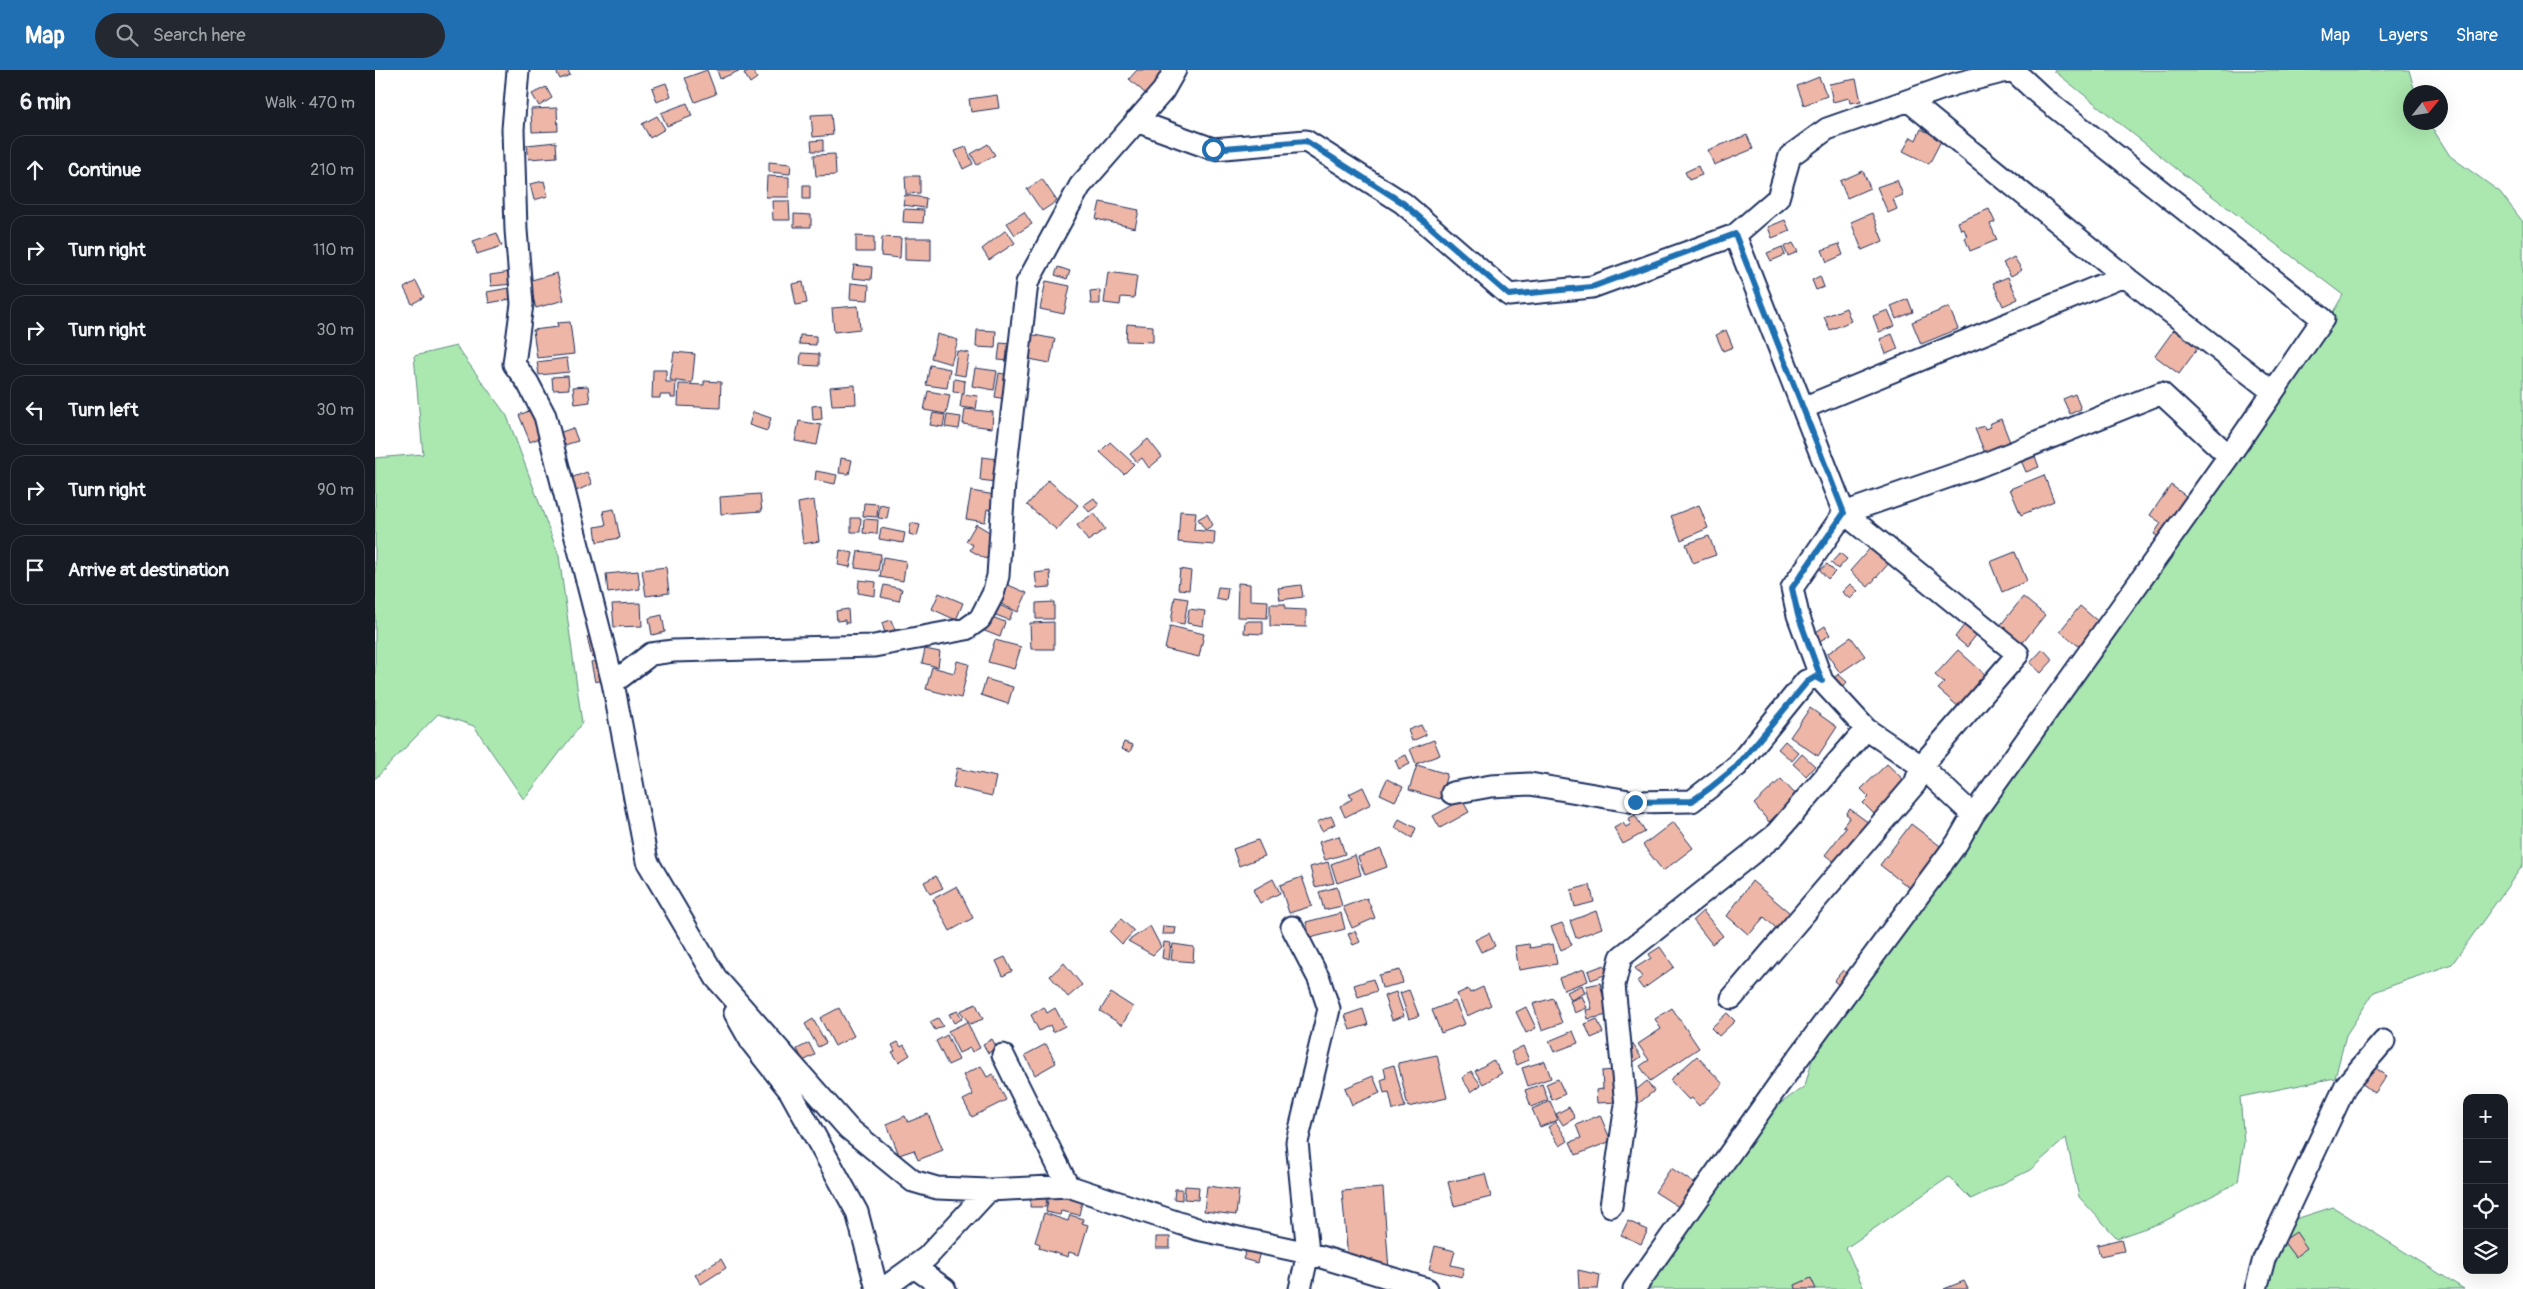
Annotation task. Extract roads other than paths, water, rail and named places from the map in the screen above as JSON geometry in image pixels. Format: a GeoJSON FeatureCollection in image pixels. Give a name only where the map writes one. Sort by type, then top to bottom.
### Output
{"type":"FeatureCollection","features":[{"type":"Feature","properties":{"kind":"street"},"geometry":{"type":"LineString","coordinates":[[518,70],[513,129],[516,230],[523,304],[514,364],[528,383],[545,416],[613,683],[647,861],[752,1043],[790,1091],[857,1212],[877,1289]]}},
{"type":"Feature","properties":{"kind":"street"},"geometry":{"type":"LineString","coordinates":[[613,683],[651,654],[673,651],[875,646],[966,629],[980,619],[993,594],[998,576],[1004,483],[1027,283],[1080,186],[1163,91],[1175,70]]}},
{"type":"Feature","properties":{"kind":"street"},"geometry":{"type":"LineString","coordinates":[[1136,121],[1213,149],[1306,141],[1403,203],[1509,295],[1592,287],[1735,234],[1778,198],[1790,156],[1827,129],[1955,84],[2011,70],[2323,319],[2229,456],[1973,815],[1957,843],[1779,1084],[1634,1289]]}},
{"type":"Feature","properties":{"kind":"street"},"geometry":{"type":"LineString","coordinates":[[1909,101],[2128,279],[2273,392]]}},
{"type":"Feature","properties":{"kind":"street"},"geometry":{"type":"LineString","coordinates":[[1732,998],[1915,784],[1921,766],[2018,654],[1844,513],[1735,234]]}},
{"type":"Feature","properties":{"kind":"street"},"geometry":{"type":"LineString","coordinates":[[1803,408],[2119,278],[2128,279]]}},
{"type":"Feature","properties":{"kind":"street"},"geometry":{"type":"LineString","coordinates":[[1822,681],[1798,615],[1792,588],[1844,513],[1982,465],[2161,393],[2229,456]]}},
{"type":"Feature","properties":{"kind":"street"},"geometry":{"type":"LineString","coordinates":[[1452,793],[1491,786],[1530,784],[1635,802],[1692,801],[1737,766],[1807,682],[1815,677],[1822,681],[1866,729],[1921,766],[1973,815]]}},
{"type":"Feature","properties":{"kind":"street"},"geometry":{"type":"LineString","coordinates":[[1611,1206],[1626,1105],[1613,985],[1621,957],[1774,836],[1866,729]]}},
{"type":"Feature","properties":{"kind":"street"},"geometry":{"type":"LineString","coordinates":[[1292,926],[1319,979],[1329,1009],[1297,1142],[1308,1253],[1300,1289]]}},
{"type":"Feature","properties":{"kind":"street"},"geometry":{"type":"LineString","coordinates":[[716,978],[848,1128],[913,1181],[937,1188],[989,1190],[1068,1186],[1197,1228],[1308,1253],[1427,1289]]}},
{"type":"Feature","properties":{"kind":"street"},"geometry":{"type":"LineString","coordinates":[[2256,1289],[2264,1259],[2346,1084],[2384,1041]]}},
{"type":"Feature","properties":{"kind":"street"},"geometry":{"type":"LineString","coordinates":[[1003,1055],[1068,1186]]}},
{"type":"Feature","properties":{"kind":"street"},"geometry":{"type":"LineString","coordinates":[[883,1289],[927,1257],[989,1190]]}},
{"type":"Feature","properties":{"kind":"street"},"geometry":{"type":"LineString","coordinates":[[914,1267],[945,1289]]}}]}
